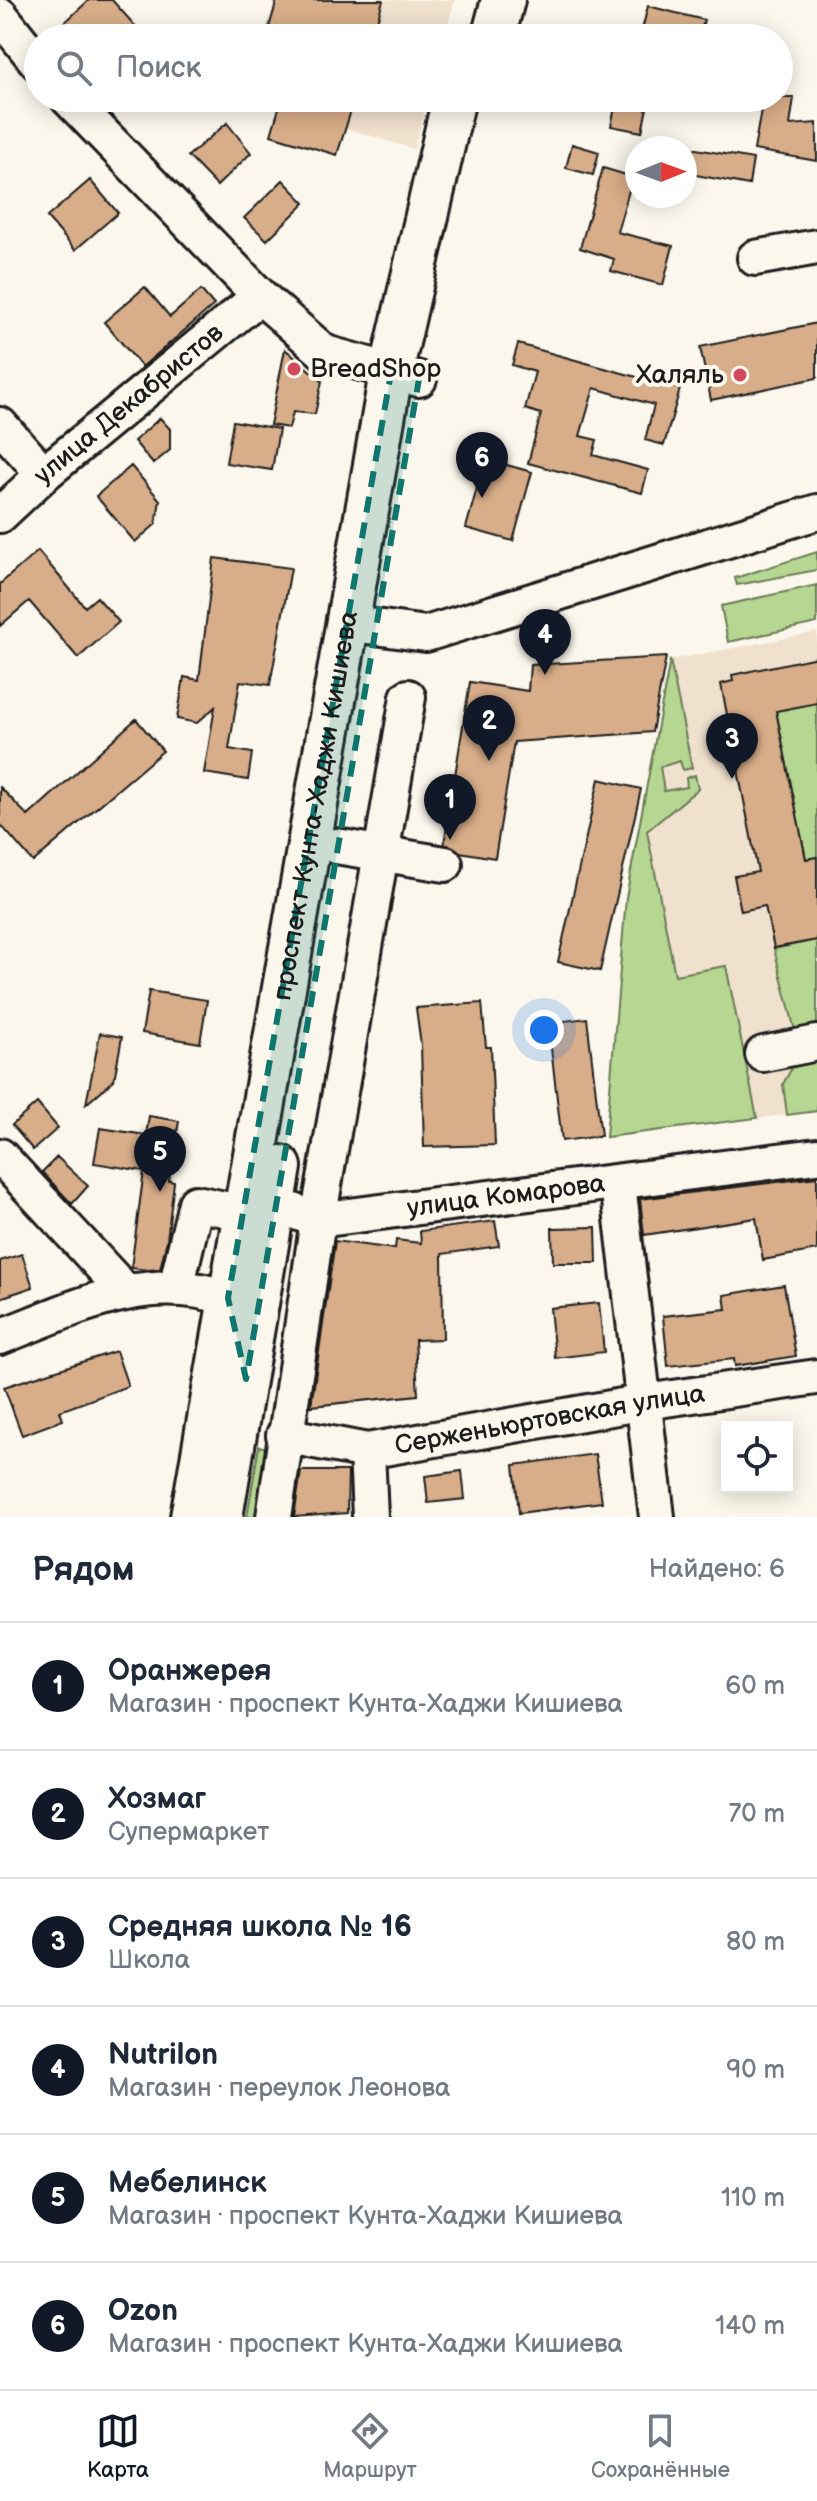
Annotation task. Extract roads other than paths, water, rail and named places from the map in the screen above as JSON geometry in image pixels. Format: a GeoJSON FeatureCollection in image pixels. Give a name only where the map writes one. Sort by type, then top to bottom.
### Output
{"type":"FeatureCollection","features":[{"type":"Feature","properties":{"kind":"main road"},"geometry":{"type":"LineString","coordinates":[[472,24],[478,0]]}},
{"type":"Feature","properties":{"kind":"main road"},"geometry":{"type":"LineString","coordinates":[[497,24],[503,0]]}},
{"type":"Feature","properties":{"kind":"main road","name":"проспект Кунта-Хаджи Кишиева"},"geometry":{"type":"LineString","coordinates":[[221,1517],[246,1379],[258,1208],[257,1130],[359,625],[452,112]]}},
{"type":"Feature","properties":{"kind":"main road","name":"проспект Кунта-Хаджи Кишиева"},"geometry":{"type":"LineString","coordinates":[[405,376],[475,112]]}},
{"type":"Feature","properties":{"kind":"main road","name":"проспект Кунта-Хаджи Кишиева"},"geometry":{"type":"LineString","coordinates":[[192,1517],[228,1298],[258,1208],[336,846],[359,625]]}},
{"type":"Feature","properties":{"kind":"street"},"geometry":{"type":"LineString","coordinates":[[17,0],[0,15],[24,45]]}},
{"type":"Feature","properties":{"kind":"street"},"geometry":{"type":"LineString","coordinates":[[82,112],[260,296],[325,353],[405,376]]}},
{"type":"Feature","properties":{"kind":"street"},"geometry":{"type":"LineString","coordinates":[[755,258],[817,247]]}},
{"type":"Feature","properties":{"kind":"street","name":"улица Декабристов"},"geometry":{"type":"LineString","coordinates":[[0,515],[44,474],[260,296]]}},
{"type":"Feature","properties":{"kind":"street"},"geometry":{"type":"LineString","coordinates":[[0,425],[44,474]]}},
{"type":"Feature","properties":{"kind":"street"},"geometry":{"type":"LineString","coordinates":[[359,625],[426,634],[817,512]]}},
{"type":"Feature","properties":{"kind":"street"},"geometry":{"type":"LineString","coordinates":[[274,1517],[318,1220],[408,697]]}},
{"type":"Feature","properties":{"kind":"street"},"geometry":{"type":"LineString","coordinates":[[336,846],[445,864]]}},
{"type":"Feature","properties":{"kind":"street"},"geometry":{"type":"LineString","coordinates":[[763,1054],[817,1043]]}},
{"type":"Feature","properties":{"kind":"street"},"geometry":{"type":"LineString","coordinates":[[0,1156],[124,1290]]}},
{"type":"Feature","properties":{"kind":"street","name":"улица Комарова"},"geometry":{"type":"LineString","coordinates":[[176,1288],[196,1203],[258,1208],[318,1220],[618,1184],[817,1156]]}},
{"type":"Feature","properties":{"kind":"street"},"geometry":{"type":"LineString","coordinates":[[618,1184],[657,1517]]}},
{"type":"Feature","properties":{"kind":"street"},"geometry":{"type":"LineString","coordinates":[[0,1337],[124,1290],[196,1288],[228,1298],[246,1379]]}},
{"type":"Feature","properties":{"kind":"street","name":"Серженьюртовская улица"},"geometry":{"type":"LineString","coordinates":[[284,1435],[367,1451],[645,1402],[817,1377]]}},
{"type":"Feature","properties":{"kind":"street"},"geometry":{"type":"LineString","coordinates":[[367,1451],[370,1517]]}},
{"type":"Feature","properties":{"kind":"place","name":"BreadShop"},"geometry":{"type":"Point","coordinates":[294,369]}},
{"type":"Feature","properties":{"kind":"place","name":"Халяль"},"geometry":{"type":"Point","coordinates":[740,375]}},
{"type":"Feature","properties":{"kind":"place","name":"Ozon"},"geometry":{"type":"Point","coordinates":[482,498]}},
{"type":"Feature","properties":{"kind":"place","name":"Nutrilon"},"geometry":{"type":"Point","coordinates":[545,675]}},
{"type":"Feature","properties":{"kind":"place","name":"Хозмаг"},"geometry":{"type":"Point","coordinates":[489,761]}},
{"type":"Feature","properties":{"kind":"place","name":"Средняя школа № 16"},"geometry":{"type":"Point","coordinates":[732,779]}},
{"type":"Feature","properties":{"kind":"place","name":"Оранжерея"},"geometry":{"type":"Point","coordinates":[450,840]}},
{"type":"Feature","properties":{"kind":"place","name":"Мебелинск"},"geometry":{"type":"Point","coordinates":[160,1192]}}]}
